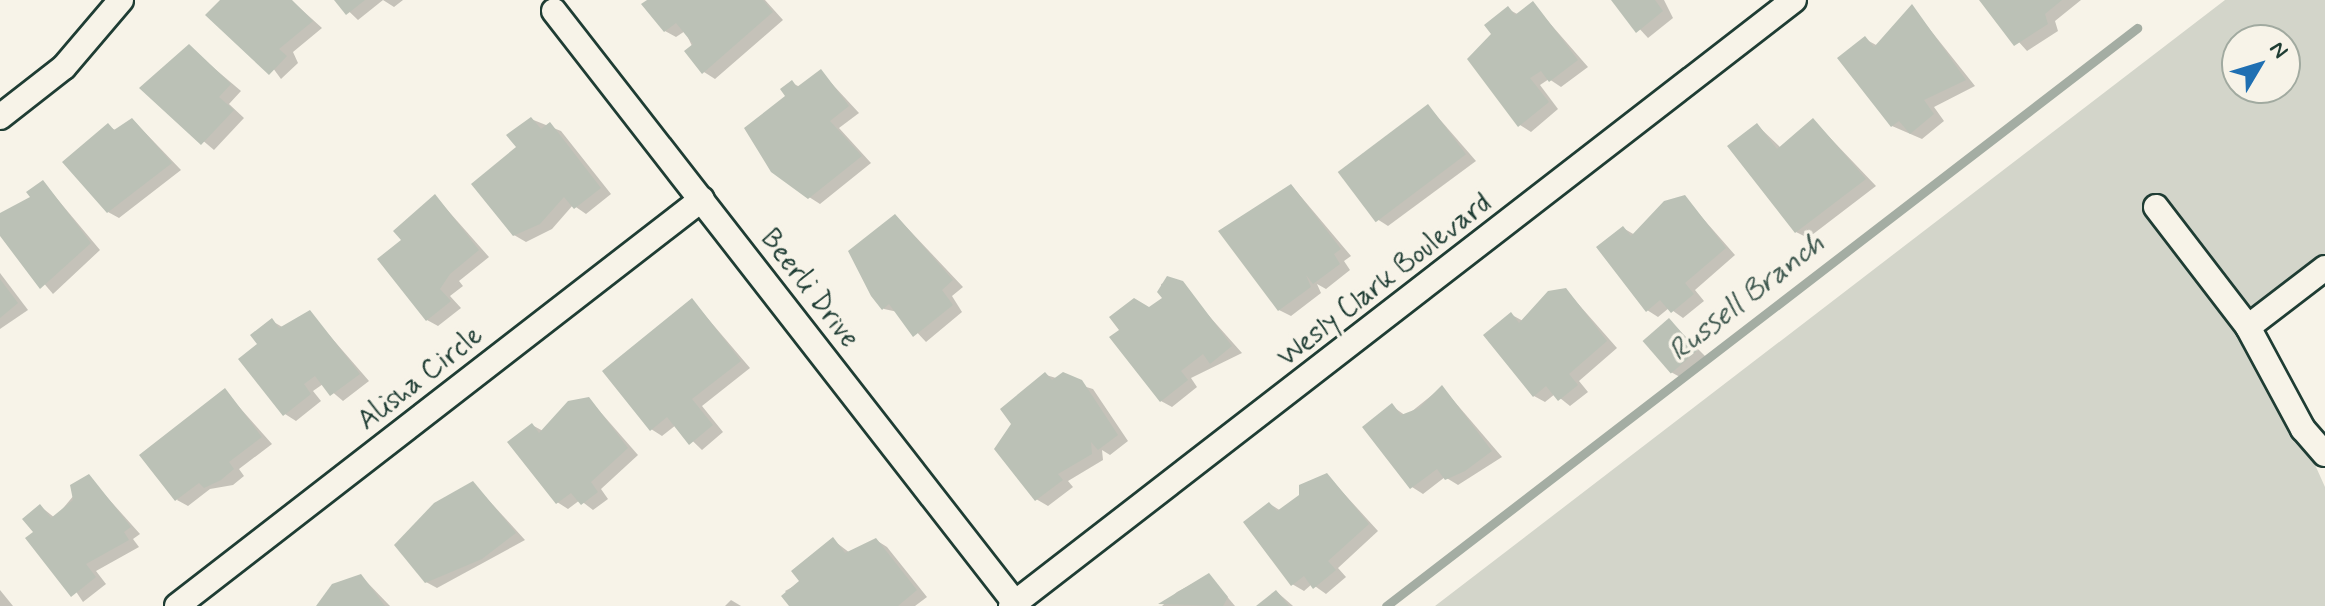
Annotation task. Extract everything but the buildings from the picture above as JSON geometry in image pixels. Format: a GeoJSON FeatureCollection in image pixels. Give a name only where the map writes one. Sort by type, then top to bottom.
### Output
{"type":"FeatureCollection","features":[{"type":"Feature","properties":{"kind":"street"},"geometry":{"type":"LineString","coordinates":[[0,117],[64,67],[121,0]]}},
{"type":"Feature","properties":{"kind":"street","name":"Wesly Clark Boulevard"},"geometry":{"type":"LineString","coordinates":[[1013,604],[1794,0]]}},
{"type":"Feature","properties":{"kind":"street","name":"Beerli Drive"},"geometry":{"type":"LineString","coordinates":[[554,11],[1013,604]]}},
{"type":"Feature","properties":{"kind":"street","name":"Alisha Circle"},"geometry":{"type":"LineString","coordinates":[[177,606],[702,199]]}},
{"type":"Feature","properties":{"kind":"street"},"geometry":{"type":"LineString","coordinates":[[2156,207],[2248,327],[2303,429],[2325,454]]}},
{"type":"Feature","properties":{"kind":"street"},"geometry":{"type":"LineString","coordinates":[[2248,327],[2325,268]]}},
{"type":"Feature","properties":{"kind":"shaded area"},"geometry":{"type":"Polygon","coordinates":[[[2225,0],[2325,0],[2325,272],[2254,329],[2325,487],[2325,606],[1435,606],[2225,0]]]}},
{"type":"Feature","properties":{"kind":"waterway","name":"Russell Branch"},"geometry":{"type":"LineString","coordinates":[[1386,606],[2137,28]]}}]}
